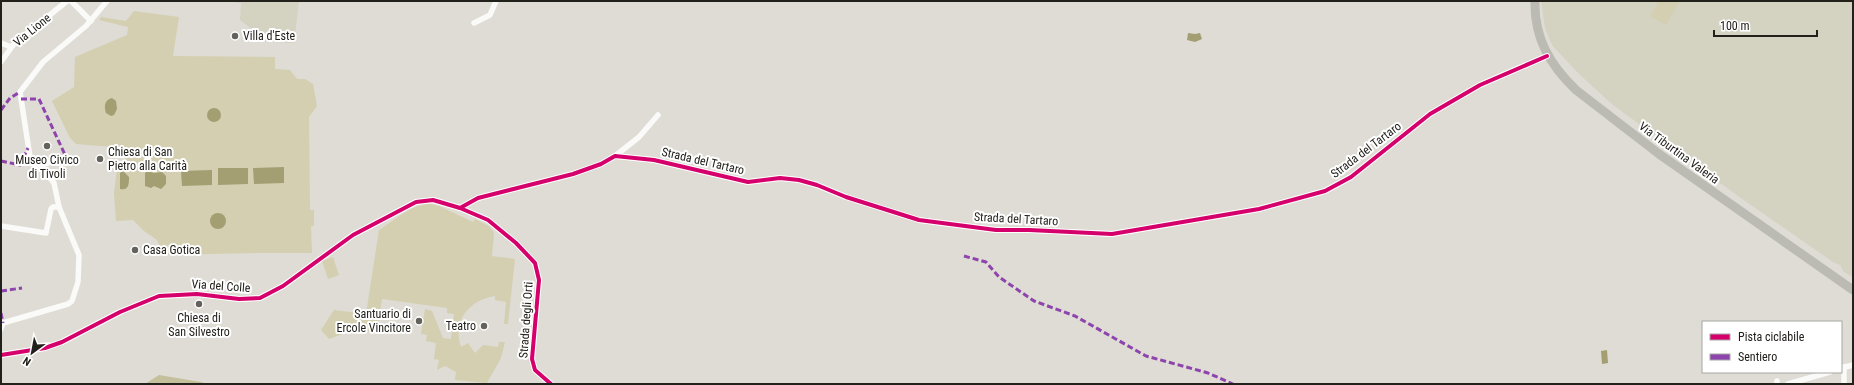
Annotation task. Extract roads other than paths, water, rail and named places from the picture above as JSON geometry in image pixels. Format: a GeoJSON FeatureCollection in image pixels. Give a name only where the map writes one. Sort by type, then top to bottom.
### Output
{"type":"FeatureCollection","features":[{"type":"Feature","properties":{"kind":"main road","name":"Via Tiburtina Valeria"},"geometry":{"type":"LineString","coordinates":[[1535,1],[1537,25],[1547,56],[1570,85],[1685,173],[1853,290]]}},
{"type":"Feature","properties":{"kind":"street","name":"Via Lione"},"geometry":{"type":"LineString","coordinates":[[1,62],[11,47],[67,1]]}},
{"type":"Feature","properties":{"kind":"street"},"geometry":{"type":"LineString","coordinates":[[71,1],[91,21]]}},
{"type":"Feature","properties":{"kind":"street"},"geometry":{"type":"LineString","coordinates":[[1,329],[3,323],[70,303],[77,284],[79,256],[59,207],[54,184],[46,173],[37,167],[30,157],[20,92],[43,62],[91,21],[108,1]]}},
{"type":"Feature","properties":{"kind":"street"},"geometry":{"type":"LineString","coordinates":[[474,23],[490,15],[496,1]]}},
{"type":"Feature","properties":{"kind":"street"},"geometry":{"type":"LineString","coordinates":[[1,43],[11,47]]}},
{"type":"Feature","properties":{"kind":"street","name":"Strada del Tartaro"},"geometry":{"type":"LineString","coordinates":[[615,156],[654,160],[746,182],[759,182],[780,178],[798,180],[919,220],[996,230],[1112,234],[1259,209],[1325,191],[1351,177],[1430,114],[1480,85],[1547,56]]}},
{"type":"Feature","properties":{"kind":"street"},"geometry":{"type":"LineString","coordinates":[[460,208],[478,198],[574,174],[601,164],[615,156],[639,136],[658,115]]}},
{"type":"Feature","properties":{"kind":"street"},"geometry":{"type":"LineString","coordinates":[[37,167],[66,157]]}},
{"type":"Feature","properties":{"kind":"street","name":"Strada degli Orti"},"geometry":{"type":"LineString","coordinates":[[339,245],[352,235],[417,202],[437,201],[460,208],[491,222],[521,248],[537,266],[539,284],[532,359],[535,370],[551,384]]}},
{"type":"Feature","properties":{"kind":"street"},"geometry":{"type":"LineString","coordinates":[[1,226],[46,233],[51,209],[54,206],[59,207]]}},
{"type":"Feature","properties":{"kind":"street","name":"Via del Colle"},"geometry":{"type":"LineString","coordinates":[[1,355],[41,349],[62,342],[120,312],[159,296],[197,294],[239,299],[259,298],[283,286],[339,245]]}},
{"type":"Feature","properties":{"kind":"street"},"geometry":{"type":"LineString","coordinates":[[1844,384],[1843,368],[1853,365]]}},
{"type":"Feature","properties":{"kind":"street"},"geometry":{"type":"LineString","coordinates":[[1788,384],[1826,373]]}},
{"type":"Feature","properties":{"kind":"place","name":"Villa d'Este"},"geometry":{"type":"Point","coordinates":[235,36]}},
{"type":"Feature","properties":{"kind":"place","name":"Museo Civico di Tivoli"},"geometry":{"type":"Point","coordinates":[47,146]}},
{"type":"Feature","properties":{"kind":"place","name":"Chiesa di San Pietro alla Carità"},"geometry":{"type":"Point","coordinates":[100,159]}},
{"type":"Feature","properties":{"kind":"place","name":"Casa Gotica"},"geometry":{"type":"Point","coordinates":[135,250]}},
{"type":"Feature","properties":{"kind":"place","name":"Chiesa di San Silvestro"},"geometry":{"type":"Point","coordinates":[199,304]}},
{"type":"Feature","properties":{"kind":"place","name":"Santuario di Ercole Vincitore"},"geometry":{"type":"Point","coordinates":[419,321]}},
{"type":"Feature","properties":{"kind":"place","name":"Teatro"},"geometry":{"type":"Point","coordinates":[484,326]}}]}
